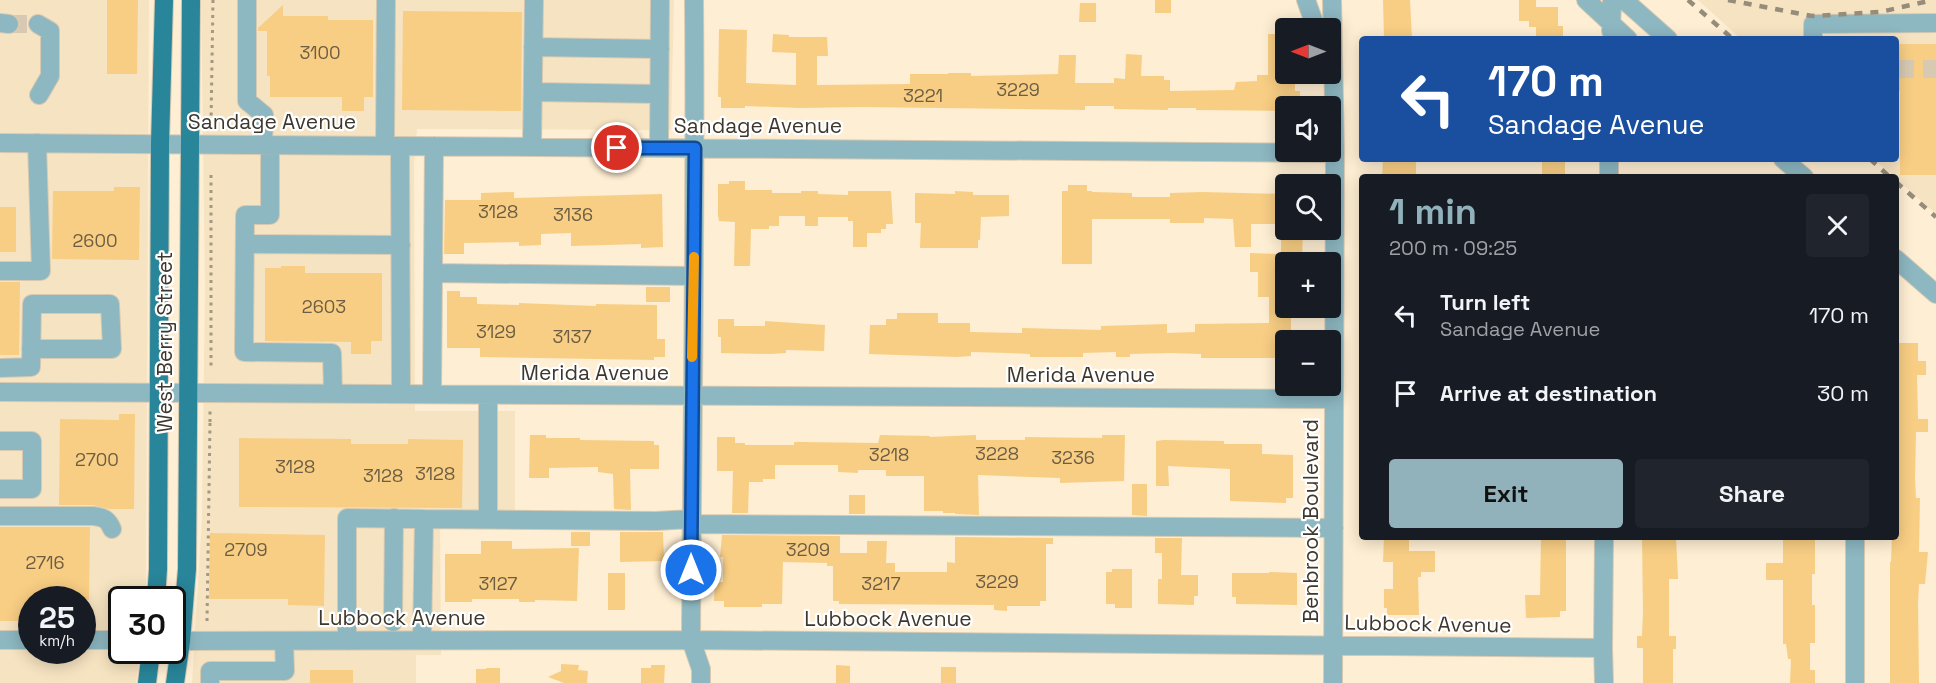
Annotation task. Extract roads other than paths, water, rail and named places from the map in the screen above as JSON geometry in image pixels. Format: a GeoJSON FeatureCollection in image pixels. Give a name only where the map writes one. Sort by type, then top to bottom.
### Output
{"type":"FeatureCollection","features":[{"type":"Feature","properties":{"kind":"main road","name":"West Berry Street"},"geometry":{"type":"LineString","coordinates":[[157,586],[160,144],[164,0]]}},
{"type":"Feature","properties":{"kind":"main road","name":"West Berry Street"},"geometry":{"type":"LineString","coordinates":[[185,586],[187,569],[191,0]]}},
{"type":"Feature","properties":{"kind":"main road"},"geometry":{"type":"LineString","coordinates":[[147,683],[149,664]]}},
{"type":"Feature","properties":{"kind":"main road","name":"West Berry Street"},"geometry":{"type":"LineString","coordinates":[[175,683],[176,664]]}},
{"type":"Feature","properties":{"kind":"street"},"geometry":{"type":"LineString","coordinates":[[247,0],[247,101],[264,116],[270,214],[245,215],[244,352],[332,353],[333,394]]}},
{"type":"Feature","properties":{"kind":"street"},"geometry":{"type":"LineString","coordinates":[[386,0],[393,146],[401,245],[401,394]]}},
{"type":"Feature","properties":{"kind":"street"},"geometry":{"type":"LineString","coordinates":[[532,147],[534,0]]}},
{"type":"Feature","properties":{"kind":"street"},"geometry":{"type":"LineString","coordinates":[[659,148],[660,0]]}},
{"type":"Feature","properties":{"kind":"street"},"geometry":{"type":"LineString","coordinates":[[694,0],[691,639],[701,669],[701,683]]}},
{"type":"Feature","properties":{"kind":"street"},"geometry":{"type":"LineString","coordinates":[[1306,0],[1312,18]]}},
{"type":"Feature","properties":{"kind":"street","name":"Benbrook Boulevard"},"geometry":{"type":"LineString","coordinates":[[1332,0],[1332,18]]}},
{"type":"Feature","properties":{"kind":"street"},"geometry":{"type":"LineString","coordinates":[[1586,0],[1611,31]]}},
{"type":"Feature","properties":{"kind":"street"},"geometry":{"type":"LineString","coordinates":[[1611,31],[1612,0]]}},
{"type":"Feature","properties":{"kind":"street"},"geometry":{"type":"LineString","coordinates":[[1624,0],[1665,36]]}},
{"type":"Feature","properties":{"kind":"street"},"geometry":{"type":"LineString","coordinates":[[1813,36],[1813,24],[1936,23]]}},
{"type":"Feature","properties":{"kind":"street"},"geometry":{"type":"LineString","coordinates":[[38,24],[50,31],[51,50],[50,76],[39,95]]}},
{"type":"Feature","properties":{"kind":"street"},"geometry":{"type":"LineString","coordinates":[[533,47],[660,49]]}},
{"type":"Feature","properties":{"kind":"street"},"geometry":{"type":"LineString","coordinates":[[533,92],[659,94]]}},
{"type":"Feature","properties":{"kind":"street","name":"Sandage Avenue"},"geometry":{"type":"LineString","coordinates":[[0,143],[1275,153]]}},
{"type":"Feature","properties":{"kind":"street"},"geometry":{"type":"LineString","coordinates":[[0,271],[41,271],[37,143]]}},
{"type":"Feature","properties":{"kind":"street"},"geometry":{"type":"LineString","coordinates":[[432,394],[434,146]]}},
{"type":"Feature","properties":{"kind":"street","name":"Benbrook Boulevard"},"geometry":{"type":"LineString","coordinates":[[1333,683],[1335,162]]}},
{"type":"Feature","properties":{"kind":"street"},"geometry":{"type":"LineString","coordinates":[[1786,162],[1800,174]]}},
{"type":"Feature","properties":{"kind":"street"},"geometry":{"type":"LineString","coordinates":[[245,244],[401,245]]}},
{"type":"Feature","properties":{"kind":"street"},"geometry":{"type":"LineString","coordinates":[[1899,262],[1936,294]]}},
{"type":"Feature","properties":{"kind":"street"},"geometry":{"type":"LineString","coordinates":[[433,273],[693,276]]}},
{"type":"Feature","properties":{"kind":"street"},"geometry":{"type":"LineString","coordinates":[[0,368],[31,358],[112,349],[110,304],[32,304],[31,358],[32,393]]}},
{"type":"Feature","properties":{"kind":"street","name":"Merida Avenue"},"geometry":{"type":"LineString","coordinates":[[0,392],[1334,399]]}},
{"type":"Feature","properties":{"kind":"street"},"geometry":{"type":"LineString","coordinates":[[488,395],[488,519]]}},
{"type":"Feature","properties":{"kind":"street"},"geometry":{"type":"LineString","coordinates":[[0,441],[32,441],[32,489],[0,489]]}},
{"type":"Feature","properties":{"kind":"street"},"geometry":{"type":"LineString","coordinates":[[0,516],[93,516],[103,518],[110,523],[112,529]]}},
{"type":"Feature","properties":{"kind":"street"},"geometry":{"type":"LineString","coordinates":[[347,641],[347,518],[1334,528]]}},
{"type":"Feature","properties":{"kind":"street"},"geometry":{"type":"LineString","coordinates":[[393,622],[394,518]]}},
{"type":"Feature","properties":{"kind":"street"},"geometry":{"type":"LineString","coordinates":[[422,640],[424,519]]}},
{"type":"Feature","properties":{"kind":"street"},"geometry":{"type":"LineString","coordinates":[[1604,540],[1604,683]]}},
{"type":"Feature","properties":{"kind":"street"},"geometry":{"type":"LineString","coordinates":[[1855,540],[1855,683]]}},
{"type":"Feature","properties":{"kind":"street","name":"Lubbock Avenue"},"geometry":{"type":"LineString","coordinates":[[186,641],[691,639],[1603,648]]}},
{"type":"Feature","properties":{"kind":"street"},"geometry":{"type":"LineString","coordinates":[[0,640],[18,640]]}},
{"type":"Feature","properties":{"kind":"street"},"geometry":{"type":"LineString","coordinates":[[210,683],[210,671],[285,670],[284,641]]}},
{"type":"Feature","properties":{"kind":"tunnel"},"geometry":{"type":"LineString","coordinates":[[9,24],[38,24]]}},
{"type":"Feature","properties":{"kind":"tunnel"},"geometry":{"type":"LineString","coordinates":[[1899,69],[1936,69]]}},
{"type":"Feature","properties":{"kind":"railway"},"geometry":{"type":"LineString","coordinates":[[1688,0],[1730,36]]}},
{"type":"Feature","properties":{"kind":"railway"},"geometry":{"type":"LineString","coordinates":[[1728,0],[1812,16],[1880,12],[1933,0]]}},
{"type":"Feature","properties":{"kind":"railway"},"geometry":{"type":"LineString","coordinates":[[1873,162],[1887,174]]}},
{"type":"Feature","properties":{"kind":"railway"},"geometry":{"type":"LineString","coordinates":[[1899,185],[1936,217]]}}]}
